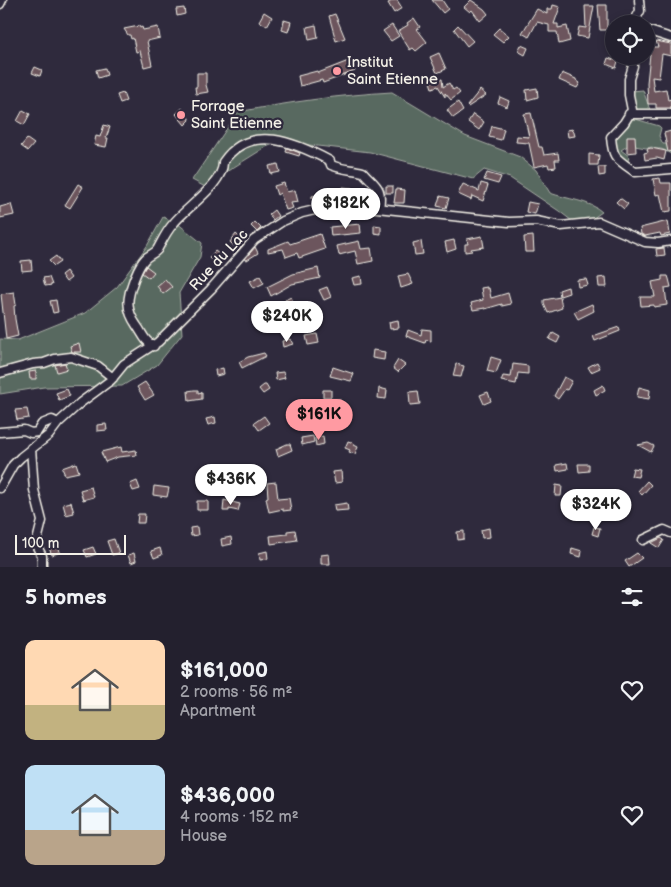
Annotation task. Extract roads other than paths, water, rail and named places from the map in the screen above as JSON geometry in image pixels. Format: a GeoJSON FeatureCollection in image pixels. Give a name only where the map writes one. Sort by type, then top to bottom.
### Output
{"type":"FeatureCollection","features":[{"type":"Feature","properties":{"kind":"street"},"geometry":{"type":"LineString","coordinates":[[0,4],[2,0]]}},
{"type":"Feature","properties":{"kind":"street"},"geometry":{"type":"LineString","coordinates":[[638,15],[640,0]]}},
{"type":"Feature","properties":{"kind":"street"},"geometry":{"type":"LineString","coordinates":[[655,33],[671,38]]}},
{"type":"Feature","properties":{"kind":"street"},"geometry":{"type":"LineString","coordinates":[[633,65],[628,79],[632,110],[624,123],[611,136],[615,158],[635,172],[671,169]]}},
{"type":"Feature","properties":{"kind":"street"},"geometry":{"type":"LineString","coordinates":[[629,114],[671,114]]}},
{"type":"Feature","properties":{"kind":"street"},"geometry":{"type":"LineString","coordinates":[[154,346],[146,342],[129,313],[127,296],[139,267],[146,257],[156,252],[163,237],[174,222],[209,188],[219,174],[223,162],[230,151],[238,146],[254,141],[278,139],[302,146],[330,160],[331,165],[337,168],[346,171],[363,172],[374,181],[380,194],[379,208]]}},
{"type":"Feature","properties":{"kind":"street","name":"Rue du Lac"},"geometry":{"type":"LineString","coordinates":[[0,488],[14,465],[31,448],[49,435],[58,423],[113,378],[128,361],[154,346],[211,289],[254,240],[293,217],[315,210],[358,206],[509,222],[536,221],[561,226],[599,222],[645,242],[671,241]]}},
{"type":"Feature","properties":{"kind":"street"},"geometry":{"type":"LineString","coordinates":[[0,373],[55,359],[71,357],[98,366],[113,378]]}},
{"type":"Feature","properties":{"kind":"street"},"geometry":{"type":"LineString","coordinates":[[0,432],[24,430],[31,433],[37,432],[42,424],[52,420],[58,423]]}},
{"type":"Feature","properties":{"kind":"street"},"geometry":{"type":"LineString","coordinates":[[31,448],[34,490],[42,521],[36,545],[42,556],[42,567]]}},
{"type":"Feature","properties":{"kind":"street"},"geometry":{"type":"LineString","coordinates":[[643,540],[664,530],[671,533]]}},
{"type":"Feature","properties":{"kind":"place","name":"Institut Saint Etienne"},"geometry":{"type":"Point","coordinates":[337,71]}},
{"type":"Feature","properties":{"kind":"place","name":"Forrage Saint Etienne"},"geometry":{"type":"Point","coordinates":[181,115]}}]}
